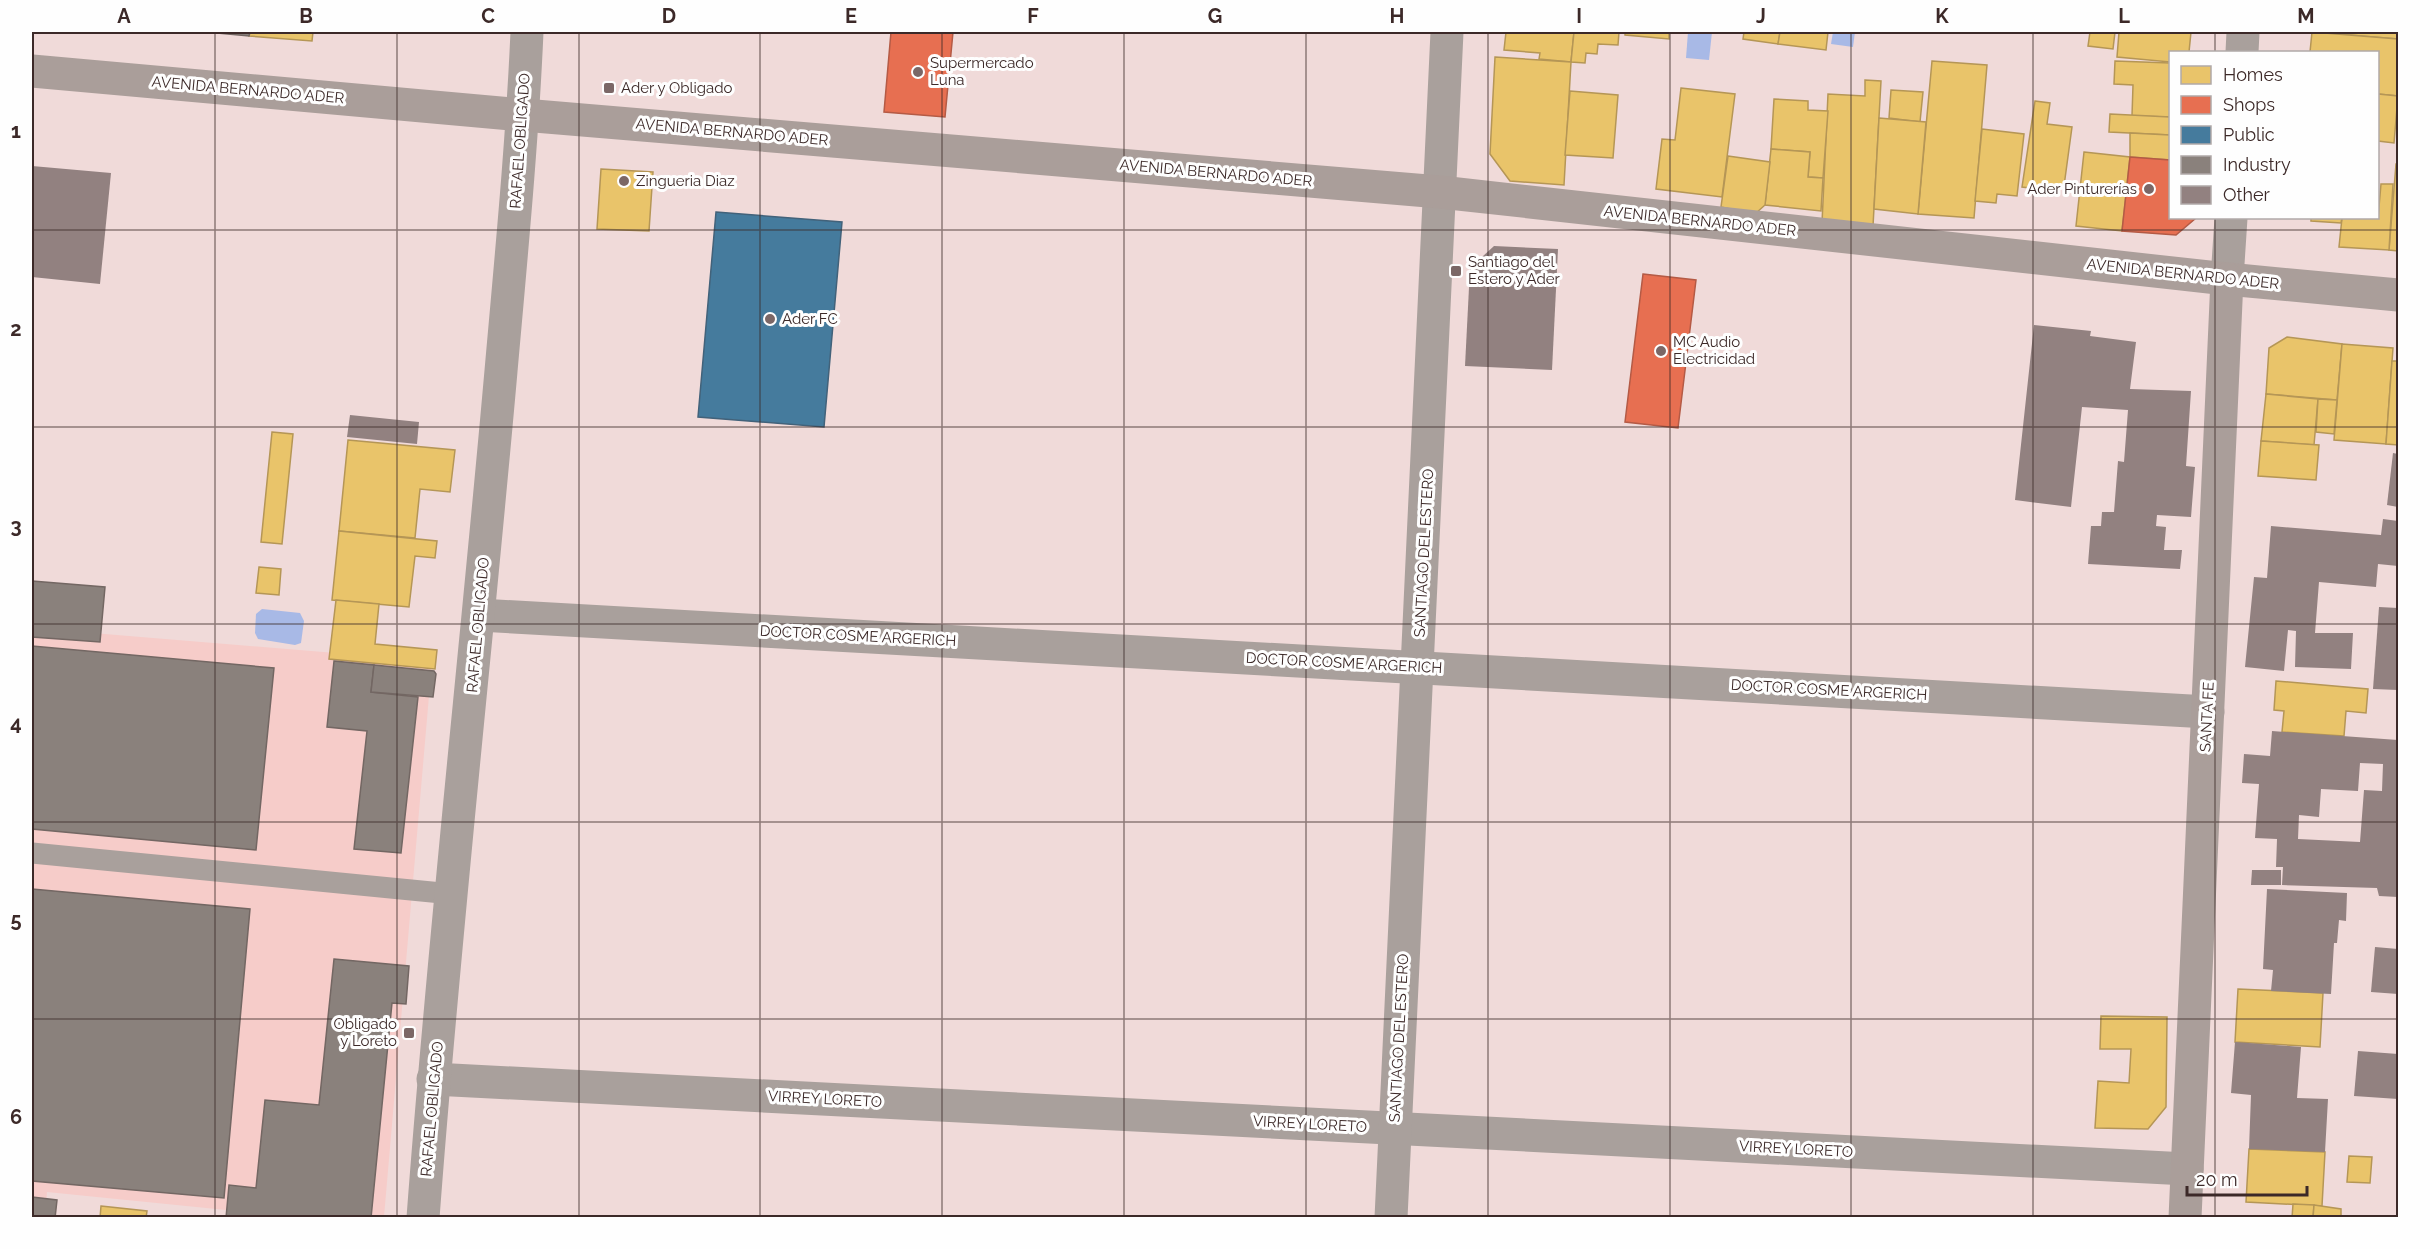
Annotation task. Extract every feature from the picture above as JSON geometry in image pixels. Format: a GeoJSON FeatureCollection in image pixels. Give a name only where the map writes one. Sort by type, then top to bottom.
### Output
{"type":"FeatureCollection","features":[{"type":"Feature","properties":{"kind":"main road","name":"AVENIDA BERNARDO ADER"},"geometry":{"type":"LineString","coordinates":[[32,71],[1440,192],[2227,279],[2398,295]]}},
{"type":"Feature","properties":{"kind":"main road","name":"SANTA FE"},"geometry":{"type":"LineString","coordinates":[[2186,1218],[2227,279]]}},
{"type":"Feature","properties":{"kind":"street","name":"RAFAEL OBLIGADO"},"geometry":{"type":"LineString","coordinates":[[423,1218],[433,1079],[479,615],[524,115],[527,32]]}},
{"type":"Feature","properties":{"kind":"street","name":"SANTIAGO DEL ESTERO"},"geometry":{"type":"LineString","coordinates":[[1391,1218],[1447,32]]}},
{"type":"Feature","properties":{"kind":"street"},"geometry":{"type":"LineString","coordinates":[[2242,51],[2243,32]]}},
{"type":"Feature","properties":{"kind":"street","name":"SANTA FE"},"geometry":{"type":"LineString","coordinates":[[2227,279],[2231,219]]}},
{"type":"Feature","properties":{"kind":"street","name":"DOCTOR COSME ARGERICH"},"geometry":{"type":"LineString","coordinates":[[479,615],[2208,712]]}},
{"type":"Feature","properties":{"kind":"street","name":"VIRREY LORETO"},"geometry":{"type":"LineString","coordinates":[[433,1079],[2187,1169]]}},
{"type":"Feature","properties":{"kind":"lane"},"geometry":{"type":"LineString","coordinates":[[32,853],[452,894]]}},
{"type":"Feature","properties":{"kind":"shaded area"},"geometry":{"type":"Polygon","coordinates":[[[32,628],[432,661],[384,1217],[296,1217],[47,1192],[45,1217],[32,1217],[32,628]]]}},
{"type":"Feature","properties":{"kind":"water"},"geometry":{"type":"Polygon","coordinates":[[[1688,32],[1712,32],[1709,60],[1686,58],[1688,32]]]}},
{"type":"Feature","properties":{"kind":"water"},"geometry":{"type":"Polygon","coordinates":[[[1833,32],[1855,32],[1853,47],[1831,44],[1833,32]]]}},
{"type":"Feature","properties":{"kind":"water"},"geometry":{"type":"Polygon","coordinates":[[[262,609],[300,613],[304,621],[301,643],[295,645],[258,639],[255,633],[256,614],[262,609]]]}},
{"type":"Feature","properties":{"kind":"building: Homes"},"geometry":{"type":"Polygon","coordinates":[[[250,32],[313,32],[312,41],[249,36],[250,32]]]}},
{"type":"Feature","properties":{"kind":"building: Homes"},"geometry":{"type":"Polygon","coordinates":[[[1506,32],[1574,32],[1571,62],[1539,59],[1540,53],[1504,50],[1506,32]]]}},
{"type":"Feature","properties":{"kind":"building: Homes"},"geometry":{"type":"Polygon","coordinates":[[[1574,32],[1619,32],[1618,45],[1598,44],[1597,54],[1586,53],[1585,63],[1571,62],[1574,32]]]}},
{"type":"Feature","properties":{"kind":"building: Homes"},"geometry":{"type":"Polygon","coordinates":[[[1625,32],[1669,32],[1669,39],[1625,35],[1625,32]]]}},
{"type":"Feature","properties":{"kind":"building: Homes"},"geometry":{"type":"Polygon","coordinates":[[[1744,32],[1780,32],[1778,44],[1743,39],[1744,32]]]}},
{"type":"Feature","properties":{"kind":"building: Homes"},"geometry":{"type":"Polygon","coordinates":[[[1780,32],[1828,32],[1826,50],[1778,44],[1780,32]]]}},
{"type":"Feature","properties":{"kind":"building: Homes"},"geometry":{"type":"Polygon","coordinates":[[[2090,32],[2115,32],[2113,49],[2088,46],[2090,32]]]}},
{"type":"Feature","properties":{"kind":"building: Homes"},"geometry":{"type":"Polygon","coordinates":[[[2119,32],[2191,32],[2189,51],[2169,51],[2169,62],[2117,57],[2119,32]]]}},
{"type":"Feature","properties":{"kind":"building: Homes"},"geometry":{"type":"Polygon","coordinates":[[[2312,32],[2398,32],[2398,39],[2312,32]]]}},
{"type":"Feature","properties":{"kind":"building: Homes"},"geometry":{"type":"Polygon","coordinates":[[[2312,32],[2398,39],[2398,96],[2379,94],[2379,51],[2310,51],[2312,32]]]}},
{"type":"Feature","properties":{"kind":"building: Homes"},"geometry":{"type":"Polygon","coordinates":[[[1495,57],[1571,62],[1564,185],[1510,181],[1490,154],[1495,57]]]}},
{"type":"Feature","properties":{"kind":"building: Homes"},"geometry":{"type":"Polygon","coordinates":[[[1932,61],[1987,65],[1974,218],[1918,214],[1932,61]]]}},
{"type":"Feature","properties":{"kind":"building: Homes"},"geometry":{"type":"Polygon","coordinates":[[[2115,61],[2169,63],[2169,117],[2132,116],[2133,85],[2114,84],[2115,61]]]}},
{"type":"Feature","properties":{"kind":"building: Homes"},"geometry":{"type":"Polygon","coordinates":[[[1865,80],[1881,81],[1873,226],[1822,223],[1828,94],[1865,96],[1865,80]]]}},
{"type":"Feature","properties":{"kind":"building: Homes"},"geometry":{"type":"Polygon","coordinates":[[[1681,88],[1735,94],[1722,197],[1656,189],[1662,139],[1675,140],[1681,88]]]}},
{"type":"Feature","properties":{"kind":"building: Homes"},"geometry":{"type":"Polygon","coordinates":[[[1891,90],[1923,92],[1920,122],[1889,118],[1891,90]]]}},
{"type":"Feature","properties":{"kind":"building: Homes"},"geometry":{"type":"Polygon","coordinates":[[[1570,91],[1618,95],[1613,158],[1565,155],[1570,91]]]}},
{"type":"Feature","properties":{"kind":"building: Homes"},"geometry":{"type":"Polygon","coordinates":[[[2379,94],[2398,96],[2394,143],[2379,141],[2379,94]]]}},
{"type":"Feature","properties":{"kind":"building: Homes"},"geometry":{"type":"Polygon","coordinates":[[[1774,99],[1808,101],[1808,110],[1828,111],[1823,178],[1808,177],[1810,152],[1771,149],[1774,99]]]}},
{"type":"Feature","properties":{"kind":"building: Homes"},"geometry":{"type":"Polygon","coordinates":[[[2035,101],[2050,103],[2047,124],[2072,127],[2064,186],[2047,184],[2046,190],[2022,187],[2035,101]]]}},
{"type":"Feature","properties":{"kind":"building: Homes"},"geometry":{"type":"Polygon","coordinates":[[[2110,114],[2169,117],[2169,135],[2109,132],[2110,114]]]}},
{"type":"Feature","properties":{"kind":"building: Homes"},"geometry":{"type":"Polygon","coordinates":[[[1879,118],[1926,122],[1918,214],[1874,209],[1879,118]]]}},
{"type":"Feature","properties":{"kind":"building: Homes"},"geometry":{"type":"Polygon","coordinates":[[[1982,129],[2024,134],[2017,196],[1997,194],[1996,203],[1975,201],[1982,129]]]}},
{"type":"Feature","properties":{"kind":"building: Homes"},"geometry":{"type":"Polygon","coordinates":[[[2130,133],[2169,135],[2169,160],[2130,157],[2130,133]]]}},
{"type":"Feature","properties":{"kind":"building: Homes"},"geometry":{"type":"Polygon","coordinates":[[[1771,149],[1810,152],[1808,177],[1823,178],[1821,211],[1765,205],[1771,149]]]}},
{"type":"Feature","properties":{"kind":"building: Homes"},"geometry":{"type":"Polygon","coordinates":[[[2084,152],[2130,157],[2122,231],[2076,226],[2084,152]]]}},
{"type":"Feature","properties":{"kind":"building: Homes"},"geometry":{"type":"Polygon","coordinates":[[[1728,156],[1770,162],[1765,205],[1755,214],[1721,207],[1728,156]]]}},
{"type":"Feature","properties":{"kind":"building: Homes"},"geometry":{"type":"Polygon","coordinates":[[[2396,164],[2398,164],[2398,251],[2389,250],[2396,164]]]}},
{"type":"Feature","properties":{"kind":"building: Homes"},"geometry":{"type":"Polygon","coordinates":[[[601,169],[653,172],[649,231],[597,229],[601,169]]]}},
{"type":"Feature","properties":{"kind":"building: Homes"},"geometry":{"type":"Polygon","coordinates":[[[2381,184],[2393,184],[2389,250],[2339,247],[2342,219],[2379,219],[2381,184]]]}},
{"type":"Feature","properties":{"kind":"building: Homes"},"geometry":{"type":"Polygon","coordinates":[[[2311,219],[2342,219],[2341,223],[2311,221],[2311,219]]]}},
{"type":"Feature","properties":{"kind":"building: Homes"},"geometry":{"type":"Polygon","coordinates":[[[2287,337],[2342,344],[2337,400],[2266,394],[2269,348],[2287,337]]]}},
{"type":"Feature","properties":{"kind":"building: Homes"},"geometry":{"type":"Polygon","coordinates":[[[2342,344],[2393,348],[2386,444],[2334,440],[2342,344]]]}},
{"type":"Feature","properties":{"kind":"building: Homes"},"geometry":{"type":"Polygon","coordinates":[[[2392,361],[2398,361],[2398,445],[2386,444],[2392,361]]]}},
{"type":"Feature","properties":{"kind":"building: Homes"},"geometry":{"type":"Polygon","coordinates":[[[2266,394],[2318,399],[2314,445],[2261,441],[2266,394]]]}},
{"type":"Feature","properties":{"kind":"building: Homes"},"geometry":{"type":"Polygon","coordinates":[[[2318,399],[2337,400],[2334,434],[2316,432],[2318,399]]]}},
{"type":"Feature","properties":{"kind":"building: Homes"},"geometry":{"type":"Polygon","coordinates":[[[272,432],[293,434],[282,544],[261,542],[272,432]]]}},
{"type":"Feature","properties":{"kind":"building: Homes"},"geometry":{"type":"Polygon","coordinates":[[[348,440],[455,450],[450,492],[420,489],[415,538],[339,531],[348,440]]]}},
{"type":"Feature","properties":{"kind":"building: Homes"},"geometry":{"type":"Polygon","coordinates":[[[2261,441],[2319,445],[2316,480],[2258,476],[2261,441]]]}},
{"type":"Feature","properties":{"kind":"building: Homes"},"geometry":{"type":"Polygon","coordinates":[[[339,531],[437,541],[435,558],[415,556],[409,607],[332,600],[339,531]]]}},
{"type":"Feature","properties":{"kind":"building: Homes"},"geometry":{"type":"Polygon","coordinates":[[[259,567],[281,569],[279,595],[256,593],[259,567]]]}},
{"type":"Feature","properties":{"kind":"building: Homes"},"geometry":{"type":"Polygon","coordinates":[[[336,600],[379,604],[375,644],[437,650],[435,669],[329,659],[336,600]]]}},
{"type":"Feature","properties":{"kind":"building: Homes"},"geometry":{"type":"Polygon","coordinates":[[[2276,681],[2368,689],[2366,713],[2346,711],[2344,736],[2282,732],[2284,711],[2274,710],[2276,681]]]}},
{"type":"Feature","properties":{"kind":"building: Homes"},"geometry":{"type":"Polygon","coordinates":[[[2238,989],[2323,993],[2320,1047],[2235,1042],[2238,989]]]}},
{"type":"Feature","properties":{"kind":"building: Homes"},"geometry":{"type":"Polygon","coordinates":[[[2101,1016],[2167,1017],[2166,1107],[2148,1129],[2095,1128],[2098,1081],[2129,1083],[2131,1049],[2100,1049],[2101,1016]]]}},
{"type":"Feature","properties":{"kind":"building: Homes"},"geometry":{"type":"Polygon","coordinates":[[[2249,1149],[2325,1152],[2322,1206],[2246,1202],[2249,1149]]]}},
{"type":"Feature","properties":{"kind":"building: Homes"},"geometry":{"type":"Polygon","coordinates":[[[2349,1156],[2372,1157],[2370,1183],[2347,1182],[2349,1156]]]}},
{"type":"Feature","properties":{"kind":"building: Homes"},"geometry":{"type":"Polygon","coordinates":[[[2293,1204],[2314,1205],[2313,1218],[2292,1218],[2293,1204]]]}},
{"type":"Feature","properties":{"kind":"building: Homes"},"geometry":{"type":"Polygon","coordinates":[[[2314,1205],[2341,1209],[2341,1218],[2313,1218],[2314,1205]]]}},
{"type":"Feature","properties":{"kind":"building: Homes"},"geometry":{"type":"Polygon","coordinates":[[[101,1206],[147,1211],[146,1218],[100,1218],[101,1206]]]}},
{"type":"Feature","properties":{"kind":"building: Shops","name":"Supermercado Luna"},"geometry":{"type":"Polygon","coordinates":[[[891,32],[953,32],[945,117],[884,112],[891,32]]]}},
{"type":"Feature","properties":{"kind":"building: Shops","name":"Ader Pinturerías"},"geometry":{"type":"Polygon","coordinates":[[[2130,157],[2169,160],[2169,219],[2195,219],[2176,235],[2122,231],[2130,157]]]}},
{"type":"Feature","properties":{"kind":"building: Shops","name":"MC Audio Electricidad"},"geometry":{"type":"Polygon","coordinates":[[[1643,274],[1696,280],[1678,428],[1625,422],[1643,274]]]}},
{"type":"Feature","properties":{"kind":"building: Public","name":"Ader FC"},"geometry":{"type":"Polygon","coordinates":[[[716,212],[842,222],[824,427],[698,417],[716,212]]]}},
{"type":"Feature","properties":{"kind":"building: Industry"},"geometry":{"type":"Polygon","coordinates":[[[206,32],[250,32],[249,36],[206,32]]]}},
{"type":"Feature","properties":{"kind":"building: Industry"},"geometry":{"type":"Polygon","coordinates":[[[32,581],[105,587],[100,642],[32,637],[32,581]]]}},
{"type":"Feature","properties":{"kind":"building: Industry"},"geometry":{"type":"Polygon","coordinates":[[[32,646],[274,668],[256,850],[32,829],[32,646]]]}},
{"type":"Feature","properties":{"kind":"building: Industry"},"geometry":{"type":"Polygon","coordinates":[[[334,661],[374,665],[371,692],[418,697],[401,853],[354,849],[367,731],[327,727],[334,661]]]}},
{"type":"Feature","properties":{"kind":"building: Industry"},"geometry":{"type":"Polygon","coordinates":[[[374,665],[434,671],[436,674],[433,697],[371,692],[374,665]]]}},
{"type":"Feature","properties":{"kind":"building: Industry"},"geometry":{"type":"Polygon","coordinates":[[[32,889],[250,909],[224,1198],[32,1181],[32,889]]]}},
{"type":"Feature","properties":{"kind":"building: Industry"},"geometry":{"type":"Polygon","coordinates":[[[334,959],[409,966],[406,1004],[392,1003],[371,1218],[226,1218],[229,1185],[256,1188],[265,1100],[319,1105],[334,959]]]}},
{"type":"Feature","properties":{"kind":"building: Industry"},"geometry":{"type":"Polygon","coordinates":[[[32,1197],[57,1200],[55,1218],[32,1218],[32,1197]]]}},
{"type":"Feature","properties":{"kind":"building: Other"},"geometry":{"type":"Polygon","coordinates":[[[32,166],[111,173],[100,284],[32,277],[32,166]]]}},
{"type":"Feature","properties":{"kind":"building: Other"},"geometry":{"type":"Polygon","coordinates":[[[1494,246],[1558,249],[1552,370],[1465,366],[1470,268],[1494,246]]]}},
{"type":"Feature","properties":{"kind":"building: Other"},"geometry":{"type":"Polygon","coordinates":[[[2034,325],[2091,331],[2090,336],[2136,342],[2130,389],[2191,391],[2186,466],[2195,467],[2191,517],[2157,515],[2156,526],[2166,527],[2164,550],[2182,550],[2180,569],[2088,564],[2091,526],[2101,526],[2102,512],[2114,512],[2118,461],[2124,462],[2128,410],[2082,407],[2071,507],[2015,500],[2034,325]]]}},
{"type":"Feature","properties":{"kind":"building: Other"},"geometry":{"type":"Polygon","coordinates":[[[350,415],[419,422],[417,444],[347,437],[350,415]]]}},
{"type":"Feature","properties":{"kind":"building: Other"},"geometry":{"type":"Polygon","coordinates":[[[2393,453],[2398,454],[2398,507],[2387,505],[2393,453]]]}},
{"type":"Feature","properties":{"kind":"building: Other"},"geometry":{"type":"Polygon","coordinates":[[[2383,519],[2398,521],[2398,566],[2378,564],[2376,587],[2319,582],[2315,633],[2353,633],[2351,669],[2295,667],[2296,631],[2288,630],[2284,671],[2245,667],[2254,577],[2267,578],[2271,526],[2381,535],[2383,519]]]}},
{"type":"Feature","properties":{"kind":"building: Other"},"geometry":{"type":"Polygon","coordinates":[[[2379,607],[2398,608],[2398,690],[2373,689],[2379,607]]]}},
{"type":"Feature","properties":{"kind":"building: Other"},"geometry":{"type":"Polygon","coordinates":[[[2272,731],[2398,740],[2398,897],[2379,896],[2377,888],[2282,885],[2283,867],[2276,867],[2277,839],[2255,838],[2259,784],[2242,783],[2244,754],[2270,756],[2272,731]],[[2360,763],[2358,791],[2321,789],[2319,817],[2299,815],[2298,839],[2360,842],[2364,790],[2382,791],[2383,764],[2360,763]]]}},
{"type":"Feature","properties":{"kind":"building: Other"},"geometry":{"type":"Polygon","coordinates":[[[2252,870],[2281,870],[2281,885],[2251,885],[2252,870]]]}},
{"type":"Feature","properties":{"kind":"building: Other"},"geometry":{"type":"Polygon","coordinates":[[[2267,889],[2347,893],[2346,921],[2339,920],[2337,943],[2334,943],[2331,994],[2271,991],[2273,970],[2263,969],[2267,889]]]}},
{"type":"Feature","properties":{"kind":"building: Other"},"geometry":{"type":"Polygon","coordinates":[[[2375,947],[2398,949],[2398,994],[2371,992],[2375,947]]]}},
{"type":"Feature","properties":{"kind":"building: Other"},"geometry":{"type":"Polygon","coordinates":[[[2235,1042],[2301,1047],[2297,1098],[2328,1099],[2325,1152],[2249,1149],[2251,1095],[2231,1093],[2235,1042]]]}},
{"type":"Feature","properties":{"kind":"building: Other"},"geometry":{"type":"Polygon","coordinates":[[[2358,1051],[2398,1054],[2398,1099],[2354,1096],[2358,1051]]]}},
{"type":"Feature","properties":{"kind":"place","name":"Supermercado Luna"},"geometry":{"type":"Point","coordinates":[918,72]}},
{"type":"Feature","properties":{"kind":"place","name":"Ader y Obligado"},"geometry":{"type":"Point","coordinates":[609,88]}},
{"type":"Feature","properties":{"kind":"place","name":"Zingueria Diaz"},"geometry":{"type":"Point","coordinates":[624,181]}},
{"type":"Feature","properties":{"kind":"place","name":"Ader Pinturerías"},"geometry":{"type":"Point","coordinates":[2149,189]}},
{"type":"Feature","properties":{"kind":"place","name":"Santiago del Estero y Ader"},"geometry":{"type":"Point","coordinates":[1456,271]}},
{"type":"Feature","properties":{"kind":"place","name":"Ader FC"},"geometry":{"type":"Point","coordinates":[770,319]}},
{"type":"Feature","properties":{"kind":"place","name":"MC Audio Electricidad"},"geometry":{"type":"Point","coordinates":[1661,351]}},
{"type":"Feature","properties":{"kind":"place","name":"Obligado y Loreto"},"geometry":{"type":"Point","coordinates":[409,1033]}}]}
